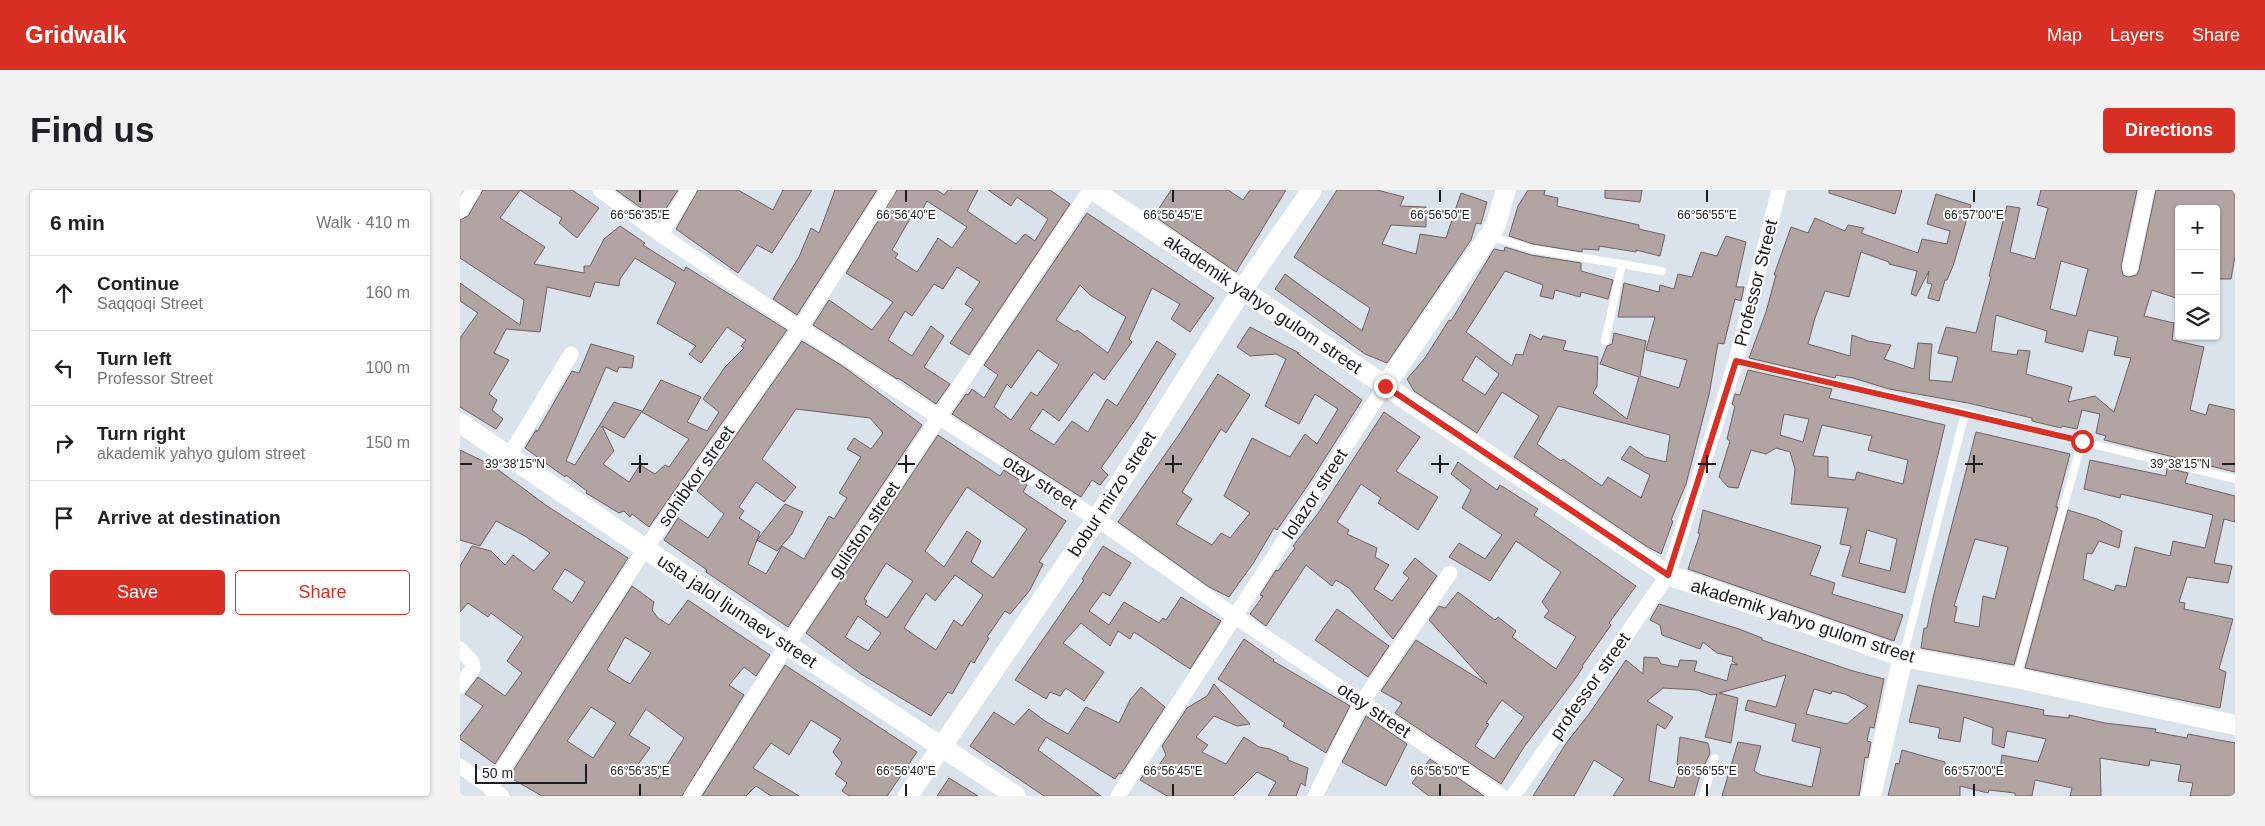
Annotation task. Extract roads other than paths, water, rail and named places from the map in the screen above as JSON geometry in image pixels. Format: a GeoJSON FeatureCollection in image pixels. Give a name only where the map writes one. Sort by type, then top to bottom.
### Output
{"type":"FeatureCollection","features":[{"type":"Feature","properties":{"kind":"street"},"geometry":{"type":"LineString","coordinates":[[460,210],[474,190]]}},
{"type":"Feature","properties":{"kind":"street","name":"otay street"},"geometry":{"type":"LineString","coordinates":[[600,190],[661,235],[800,328],[1097,519],[1236,617],[1501,796]]}},
{"type":"Feature","properties":{"kind":"street"},"geometry":{"type":"LineString","coordinates":[[661,235],[689,190]]}},
{"type":"Feature","properties":{"kind":"street","name":"sohibkor street"},"geometry":{"type":"LineString","coordinates":[[496,792],[645,549],[800,328],[888,190]]}},
{"type":"Feature","properties":{"kind":"street","name":"akademik yahyo gulom street"},"geometry":{"type":"LineString","coordinates":[[1092,190],[1668,575],[1903,657],[2016,678],[2235,725]]}},
{"type":"Feature","properties":{"kind":"street","name":"guliston street"},"geometry":{"type":"LineString","coordinates":[[691,796],[787,645],[1092,190]]}},
{"type":"Feature","properties":{"kind":"street","name":"bobur mirzo street"},"geometry":{"type":"LineString","coordinates":[[908,796],[1097,519],[1242,290],[1312,190]]}},
{"type":"Feature","properties":{"kind":"street","name":"lolazor street"},"geometry":{"type":"LineString","coordinates":[[1118,796],[1385,386],[1489,236],[1496,224],[1506,190]]}},
{"type":"Feature","properties":{"kind":"street","name":"Professor Street"},"geometry":{"type":"LineString","coordinates":[[1668,575],[1736,361],[1779,190]]}},
{"type":"Feature","properties":{"kind":"street"},"geometry":{"type":"LineString","coordinates":[[2130,268],[2147,190]]}},
{"type":"Feature","properties":{"kind":"street"},"geometry":{"type":"LineString","coordinates":[[509,456],[571,354]]}},
{"type":"Feature","properties":{"kind":"street","name":"usta jalol ljumaev street"},"geometry":{"type":"LineString","coordinates":[[460,423],[787,645],[1016,796]]}},
{"type":"Feature","properties":{"kind":"street"},"geometry":{"type":"LineString","coordinates":[[1315,796],[1362,702],[1450,573]]}},
{"type":"Feature","properties":{"kind":"street","name":"professor street"},"geometry":{"type":"LineString","coordinates":[[1512,796],[1668,575]]}},
{"type":"Feature","properties":{"kind":"street"},"geometry":{"type":"LineString","coordinates":[[460,649],[472,662],[473,668],[460,686]]}},
{"type":"Feature","properties":{"kind":"street"},"geometry":{"type":"LineString","coordinates":[[1871,796],[1903,657]]}},
{"type":"Feature","properties":{"kind":"street"},"geometry":{"type":"LineString","coordinates":[[460,766],[496,792]]}},
{"type":"Feature","properties":{"kind":"lane"},"geometry":{"type":"LineString","coordinates":[[1489,236],[1532,249],[1662,271]]}},
{"type":"Feature","properties":{"kind":"lane"},"geometry":{"type":"LineString","coordinates":[[1605,341],[1622,264]]}},
{"type":"Feature","properties":{"kind":"lane"},"geometry":{"type":"LineString","coordinates":[[1736,361],[1965,413],[2235,479]]}},
{"type":"Feature","properties":{"kind":"lane"},"geometry":{"type":"LineString","coordinates":[[1903,657],[1965,413]]}},
{"type":"Feature","properties":{"kind":"lane"},"geometry":{"type":"LineString","coordinates":[[2016,678],[2082,441]]}},
{"type":"Feature","properties":{"kind":"lane"},"geometry":{"type":"LineString","coordinates":[[1703,796],[1715,758]]}}]}
